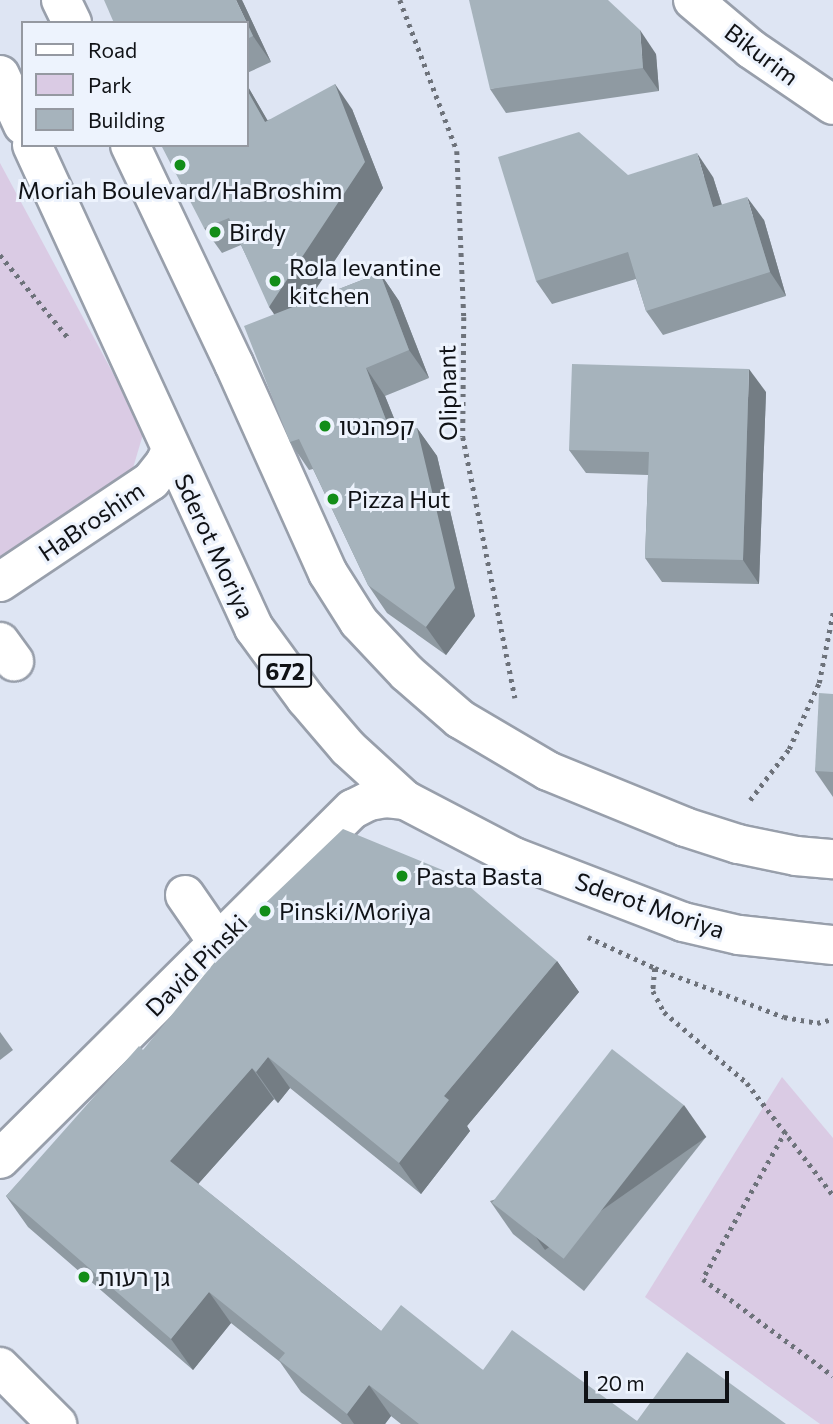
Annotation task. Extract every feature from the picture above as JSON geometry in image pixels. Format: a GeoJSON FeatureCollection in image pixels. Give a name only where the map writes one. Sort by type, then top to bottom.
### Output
{"type":"FeatureCollection","features":[{"type":"Feature","properties":{"kind":"main road"},"geometry":{"type":"LineString","coordinates":[[61,0],[71,21]]}},
{"type":"Feature","properties":{"kind":"main road","name":"Bikurim"},"geometry":{"type":"LineString","coordinates":[[693,0],[751,49],[833,105]]}},
{"type":"Feature","properties":{"kind":"main road"},"geometry":{"type":"LineString","coordinates":[[0,75],[21,121]]}},
{"type":"Feature","properties":{"kind":"main road","name":"Sderot Moriya"},"geometry":{"type":"LineString","coordinates":[[33,147],[254,628],[306,699],[348,748],[405,800],[514,857],[683,922],[739,935],[833,945]]}},
{"type":"Feature","properties":{"kind":"main road"},"geometry":{"type":"LineString","coordinates":[[131,147],[234,364],[328,573],[359,622],[407,673],[460,719],[548,771],[685,828],[738,844],[833,859]]}},
{"type":"Feature","properties":{"kind":"main road","name":"HaBroshim"},"geometry":{"type":"LineString","coordinates":[[0,582],[151,481],[166,463],[171,450]]}},
{"type":"Feature","properties":{"kind":"main road","name":"David Pinski"},"geometry":{"type":"LineString","coordinates":[[0,1159],[353,809],[369,801],[386,798],[405,800]]}},
{"type":"Feature","properties":{"kind":"main road"},"geometry":{"type":"LineString","coordinates":[[185,895],[218,943]]}},
{"type":"Feature","properties":{"kind":"main road"},"geometry":{"type":"LineString","coordinates":[[785,940],[833,960]]}},
{"type":"Feature","properties":{"kind":"main road"},"geometry":{"type":"LineString","coordinates":[[7,1380],[57,1424]]}},
{"type":"Feature","properties":{"kind":"path","name":"Oliphant"},"geometry":{"type":"LineString","coordinates":[[400,0],[457,151],[464,317],[463,437],[516,704]]}},
{"type":"Feature","properties":{"kind":"path"},"geometry":{"type":"LineString","coordinates":[[0,255],[75,345]]}},
{"type":"Feature","properties":{"kind":"path"},"geometry":{"type":"LineString","coordinates":[[746,806],[789,749],[819,683],[833,612]]}},
{"type":"Feature","properties":{"kind":"path"},"geometry":{"type":"LineString","coordinates":[[654,968],[653,991],[664,1012],[729,1065],[786,1131],[833,1195]]}},
{"type":"Feature","properties":{"kind":"path"},"geometry":{"type":"LineString","coordinates":[[786,1131],[703,1279],[833,1376]]}},
{"type":"Feature","properties":{"kind":"green space"},"geometry":{"type":"Polygon","coordinates":[[[0,163],[144,431],[133,468],[114,489],[0,558],[0,163]]]}},
{"type":"Feature","properties":{"kind":"green space"},"geometry":{"type":"Polygon","coordinates":[[[782,1077],[833,1138],[833,1424],[820,1424],[645,1297],[782,1077]]]}},
{"type":"Feature","properties":{"kind":"building"},"geometry":{"type":"Polygon","coordinates":[[[104,0],[236,0],[246,21],[113,21],[104,0]]]}},
{"type":"Feature","properties":{"kind":"building"},"geometry":{"type":"Polygon","coordinates":[[[469,0],[608,0],[640,30],[643,68],[490,89],[469,0]]]}},
{"type":"Feature","properties":{"kind":"building"},"geometry":{"type":"Polygon","coordinates":[[[248,25],[253,36],[248,38],[248,25]]]}},
{"type":"Feature","properties":{"kind":"building"},"geometry":{"type":"Polygon","coordinates":[[[335,84],[365,162],[269,307],[229,218],[204,228],[162,147],[248,147],[248,92],[265,122],[335,84]]]}},
{"type":"Feature","properties":{"kind":"building"},"geometry":{"type":"Polygon","coordinates":[[[579,132],[628,175],[697,153],[713,207],[747,197],[770,272],[646,311],[628,252],[536,281],[498,157],[579,132]]]}},
{"type":"Feature","properties":{"kind":"building"},"geometry":{"type":"Polygon","coordinates":[[[380,273],[409,350],[366,368],[393,438],[417,428],[455,588],[426,627],[368,585],[299,439],[290,442],[244,326],[380,273]]]}},
{"type":"Feature","properties":{"kind":"building"},"geometry":{"type":"Polygon","coordinates":[[[572,364],[749,369],[743,560],[645,558],[649,452],[569,450],[572,364]]]}},
{"type":"Feature","properties":{"kind":"building"},"geometry":{"type":"Polygon","coordinates":[[[819,693],[833,694],[833,772],[815,771],[819,693]]]}},
{"type":"Feature","properties":{"kind":"building"},"geometry":{"type":"Polygon","coordinates":[[[343,829],[457,876],[557,961],[444,1096],[449,1100],[399,1163],[268,1057],[256,1072],[252,1068],[170,1161],[381,1331],[401,1305],[483,1370],[512,1330],[637,1421],[687,1352],[786,1424],[419,1424],[369,1385],[347,1414],[279,1360],[285,1353],[209,1292],[171,1339],[6,1196],[139,1046],[143,1050],[254,914],[343,829]]]}},
{"type":"Feature","properties":{"kind":"building"},"geometry":{"type":"Polygon","coordinates":[[[612,1049],[684,1105],[564,1259],[492,1203],[612,1049]]]}},
{"type":"Feature","properties":{"kind":"place","name":"Moriah Boulevard/HaBroshim"},"geometry":{"type":"Point","coordinates":[180,165]}},
{"type":"Feature","properties":{"kind":"place","name":"Birdy"},"geometry":{"type":"Point","coordinates":[215,232]}},
{"type":"Feature","properties":{"kind":"place","name":"Rola levantine kitchen"},"geometry":{"type":"Point","coordinates":[275,281]}},
{"type":"Feature","properties":{"kind":"place","name":"קפהנטו"},"geometry":{"type":"Point","coordinates":[325,426]}},
{"type":"Feature","properties":{"kind":"place","name":"Pizza Hut"},"geometry":{"type":"Point","coordinates":[333,499]}},
{"type":"Feature","properties":{"kind":"place","name":"Pasta Basta"},"geometry":{"type":"Point","coordinates":[402,876]}},
{"type":"Feature","properties":{"kind":"place","name":"Pinski/Moriya"},"geometry":{"type":"Point","coordinates":[265,911]}},
{"type":"Feature","properties":{"kind":"place","name":"גן רעות"},"geometry":{"type":"Point","coordinates":[84,1277]}}]}
